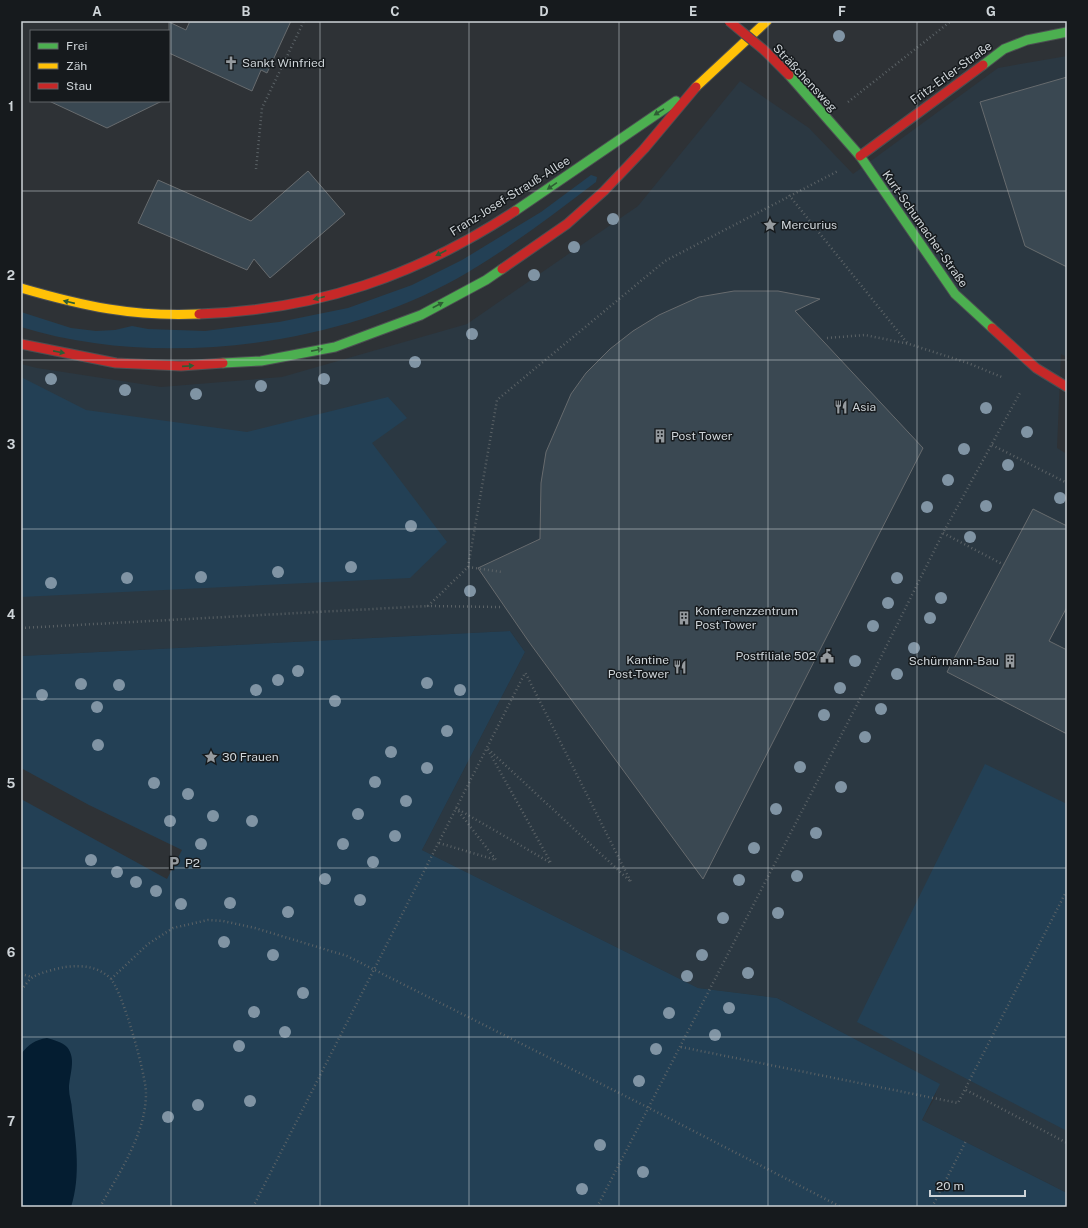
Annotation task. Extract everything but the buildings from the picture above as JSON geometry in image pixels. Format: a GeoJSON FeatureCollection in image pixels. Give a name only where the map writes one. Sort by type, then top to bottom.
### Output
{"type":"FeatureCollection","features":[{"type":"Feature","properties":{"kind":"main road","name":"Sträßchensweg"},"geometry":{"type":"LineString","coordinates":[[729,21],[764,50],[790,75],[860,156]]}},
{"type":"Feature","properties":{"kind":"main road","name":"Franz-Josef-Strauß-Allee"},"geometry":{"type":"LineString","coordinates":[[21,344],[116,363],[181,366],[261,361],[335,347],[421,315],[486,280],[567,224],[604,191],[644,149],[692,91],[767,21]]}},
{"type":"Feature","properties":{"kind":"main road","name":"Fritz-Erler-Straße"},"geometry":{"type":"LineString","coordinates":[[860,156],[1004,49],[1027,40],[1067,32]]}},
{"type":"Feature","properties":{"kind":"main road","name":"Franz-Josef-Strauß-Allee"},"geometry":{"type":"LineString","coordinates":[[21,288],[107,310],[167,314],[269,308],[308,301],[356,288],[404,271],[454,246],[500,220],[631,130],[692,91]]}},
{"type":"Feature","properties":{"kind":"main road","name":"Kurt-Schumacher-Straße"},"geometry":{"type":"LineString","coordinates":[[860,156],[954,294],[1036,368],[1067,387]]}},
{"type":"Feature","properties":{"kind":"path"},"geometry":{"type":"LineString","coordinates":[[256,170],[262,108],[304,21]]}},
{"type":"Feature","properties":{"kind":"path"},"geometry":{"type":"LineString","coordinates":[[846,104],[951,21]]}},
{"type":"Feature","properties":{"kind":"path"},"geometry":{"type":"LineString","coordinates":[[428,606],[468,567],[497,400],[666,261],[788,195],[843,168]]}},
{"type":"Feature","properties":{"kind":"path"},"geometry":{"type":"LineString","coordinates":[[788,195],[909,344]]}},
{"type":"Feature","properties":{"kind":"path"},"geometry":{"type":"LineString","coordinates":[[827,338],[865,334],[909,344],[968,363],[1009,380]]}},
{"type":"Feature","properties":{"kind":"path"},"geometry":{"type":"LineString","coordinates":[[597,1207],[943,533],[1023,386]]}},
{"type":"Feature","properties":{"kind":"path"},"geometry":{"type":"LineString","coordinates":[[992,445],[1067,483]]}},
{"type":"Feature","properties":{"kind":"path"},"geometry":{"type":"LineString","coordinates":[[943,533],[1004,565]]}},
{"type":"Feature","properties":{"kind":"path"},"geometry":{"type":"LineString","coordinates":[[468,567],[502,572]]}},
{"type":"Feature","properties":{"kind":"path"},"geometry":{"type":"LineString","coordinates":[[21,628],[428,606],[500,607]]}},
{"type":"Feature","properties":{"kind":"path"},"geometry":{"type":"LineString","coordinates":[[253,1207],[373,968],[525,672],[630,882],[486,748]]}},
{"type":"Feature","properties":{"kind":"path"},"geometry":{"type":"LineString","coordinates":[[456,808],[551,863],[486,748]]}},
{"type":"Feature","properties":{"kind":"path"},"geometry":{"type":"LineString","coordinates":[[438,843],[496,860],[456,808]]}},
{"type":"Feature","properties":{"kind":"path"},"geometry":{"type":"LineString","coordinates":[[680,1047],[958,1102],[966,1090],[1067,890]]}},
{"type":"Feature","properties":{"kind":"path"},"geometry":{"type":"LineString","coordinates":[[111,979],[148,944],[172,928],[208,920],[223,921],[281,935],[347,956],[373,968],[842,1207]]}},
{"type":"Feature","properties":{"kind":"path"},"geometry":{"type":"LineString","coordinates":[[21,990],[32,977],[60,968],[76,966],[94,967],[111,979],[121,998],[140,1060],[146,1092],[143,1116],[132,1149],[100,1207]]}},
{"type":"Feature","properties":{"kind":"path"},"geometry":{"type":"LineString","coordinates":[[21,974],[32,977]]}},
{"type":"Feature","properties":{"kind":"path"},"geometry":{"type":"LineString","coordinates":[[966,1090],[1067,1143]]}},
{"type":"Feature","properties":{"kind":"path"},"geometry":{"type":"LineString","coordinates":[[932,1207],[966,1141]]}},
{"type":"Feature","properties":{"kind":"shaded area"},"geometry":{"type":"Polygon","coordinates":[[[1067,56],[1067,357],[1061,354],[1057,448],[1067,454],[1067,1193],[922,1120],[934,1099],[939,1084],[777,998],[698,988],[422,850],[525,652],[510,631],[21,656],[21,364],[37,368],[161,387],[282,377],[467,324],[638,206],[740,81],[809,128],[853,174],[998,68],[1067,56]]]}},
{"type":"Feature","properties":{"kind":"shaded area"},"geometry":{"type":"Polygon","coordinates":[[[591,175],[597,177],[596,182],[494,256],[458,278],[409,302],[357,321],[301,335],[244,344],[186,348],[129,347],[73,340],[21,327],[21,312],[71,328],[96,331],[115,330],[132,326],[148,329],[205,331],[279,322],[348,308],[412,285],[462,260],[541,212],[591,175]]]}},
{"type":"Feature","properties":{"kind":"shaded area"},"geometry":{"type":"Polygon","coordinates":[[[21,377],[86,410],[247,432],[388,397],[407,418],[372,443],[447,542],[410,578],[21,597],[21,377]]]}},
{"type":"Feature","properties":{"kind":"shaded area"},"geometry":{"type":"Polygon","coordinates":[[[510,631],[525,652],[422,850],[698,988],[777,998],[940,1084],[922,1120],[1067,1193],[1067,1207],[21,1207],[21,799],[167,879],[182,850],[89,805],[21,768],[21,656],[510,631]]]}},
{"type":"Feature","properties":{"kind":"shaded area"},"geometry":{"type":"Polygon","coordinates":[[[985,764],[1067,804],[1067,1131],[857,1022],[985,764]]]}},
{"type":"Feature","properties":{"kind":"shaded area"},"geometry":{"type":"Polygon","coordinates":[[[47,1038],[65,1045],[72,1057],[69,1094],[72,1107],[77,1159],[76,1183],[71,1207],[21,1207],[21,1054],[32,1043],[47,1038]]]}},
{"type":"Feature","properties":{"kind":"traffic: fast"},"geometry":{"type":"LineString","coordinates":[[983,65],[1004,49],[1027,40],[1067,32]]}},
{"type":"Feature","properties":{"kind":"traffic: fast"},"geometry":{"type":"LineString","coordinates":[[789,75],[860,156],[955,294],[992,328]]}},
{"type":"Feature","properties":{"kind":"traffic: fast"},"geometry":{"type":"LineString","coordinates":[[515,211],[676,101]]}},
{"type":"Feature","properties":{"kind":"traffic: fast"},"geometry":{"type":"LineString","coordinates":[[223,363],[261,361],[335,347],[421,315],[486,280],[502,269]]}},
{"type":"Feature","properties":{"kind":"traffic: slow"},"geometry":{"type":"LineString","coordinates":[[696,87],[767,21]]}},
{"type":"Feature","properties":{"kind":"traffic: slow"},"geometry":{"type":"LineString","coordinates":[[21,288],[108,309],[152,314],[199,314]]}},
{"type":"Feature","properties":{"kind":"traffic: jam"},"geometry":{"type":"LineString","coordinates":[[729,21],[764,50],[789,75]]}},
{"type":"Feature","properties":{"kind":"traffic: jam"},"geometry":{"type":"LineString","coordinates":[[860,156],[983,65]]}},
{"type":"Feature","properties":{"kind":"traffic: jam"},"geometry":{"type":"LineString","coordinates":[[502,269],[567,224],[604,191],[644,149],[696,87]]}},
{"type":"Feature","properties":{"kind":"traffic: jam"},"geometry":{"type":"LineString","coordinates":[[199,314],[242,311],[284,305],[325,297],[364,285],[403,271],[440,254],[478,234],[515,211]]}},
{"type":"Feature","properties":{"kind":"traffic: jam"},"geometry":{"type":"LineString","coordinates":[[992,328],[1036,368],[1067,387]]}},
{"type":"Feature","properties":{"kind":"traffic: jam"},"geometry":{"type":"LineString","coordinates":[[21,344],[116,363],[181,366],[223,363]]}},
{"type":"Feature","properties":{"kind":"place","name":"Sankt Winfried"},"geometry":{"type":"Point","coordinates":[231,63]}},
{"type":"Feature","properties":{"kind":"place","name":"Mercurius"},"geometry":{"type":"Point","coordinates":[770,225]}},
{"type":"Feature","properties":{"kind":"place","name":"Asia"},"geometry":{"type":"Point","coordinates":[841,407]}},
{"type":"Feature","properties":{"kind":"place","name":"Post Tower"},"geometry":{"type":"Point","coordinates":[660,436]}},
{"type":"Feature","properties":{"kind":"place","name":"Konferenzzentrum Post Tower"},"geometry":{"type":"Point","coordinates":[684,618]}},
{"type":"Feature","properties":{"kind":"place","name":"Postfiliale 502"},"geometry":{"type":"Point","coordinates":[827,656]}},
{"type":"Feature","properties":{"kind":"place","name":"Schürmann-Bau"},"geometry":{"type":"Point","coordinates":[1010,661]}},
{"type":"Feature","properties":{"kind":"place","name":"Kantine Post-Tower"},"geometry":{"type":"Point","coordinates":[680,667]}},
{"type":"Feature","properties":{"kind":"place","name":"30 Frauen"},"geometry":{"type":"Point","coordinates":[211,757]}},
{"type":"Feature","properties":{"kind":"place","name":"P2"},"geometry":{"type":"Point","coordinates":[174,863]}}]}
